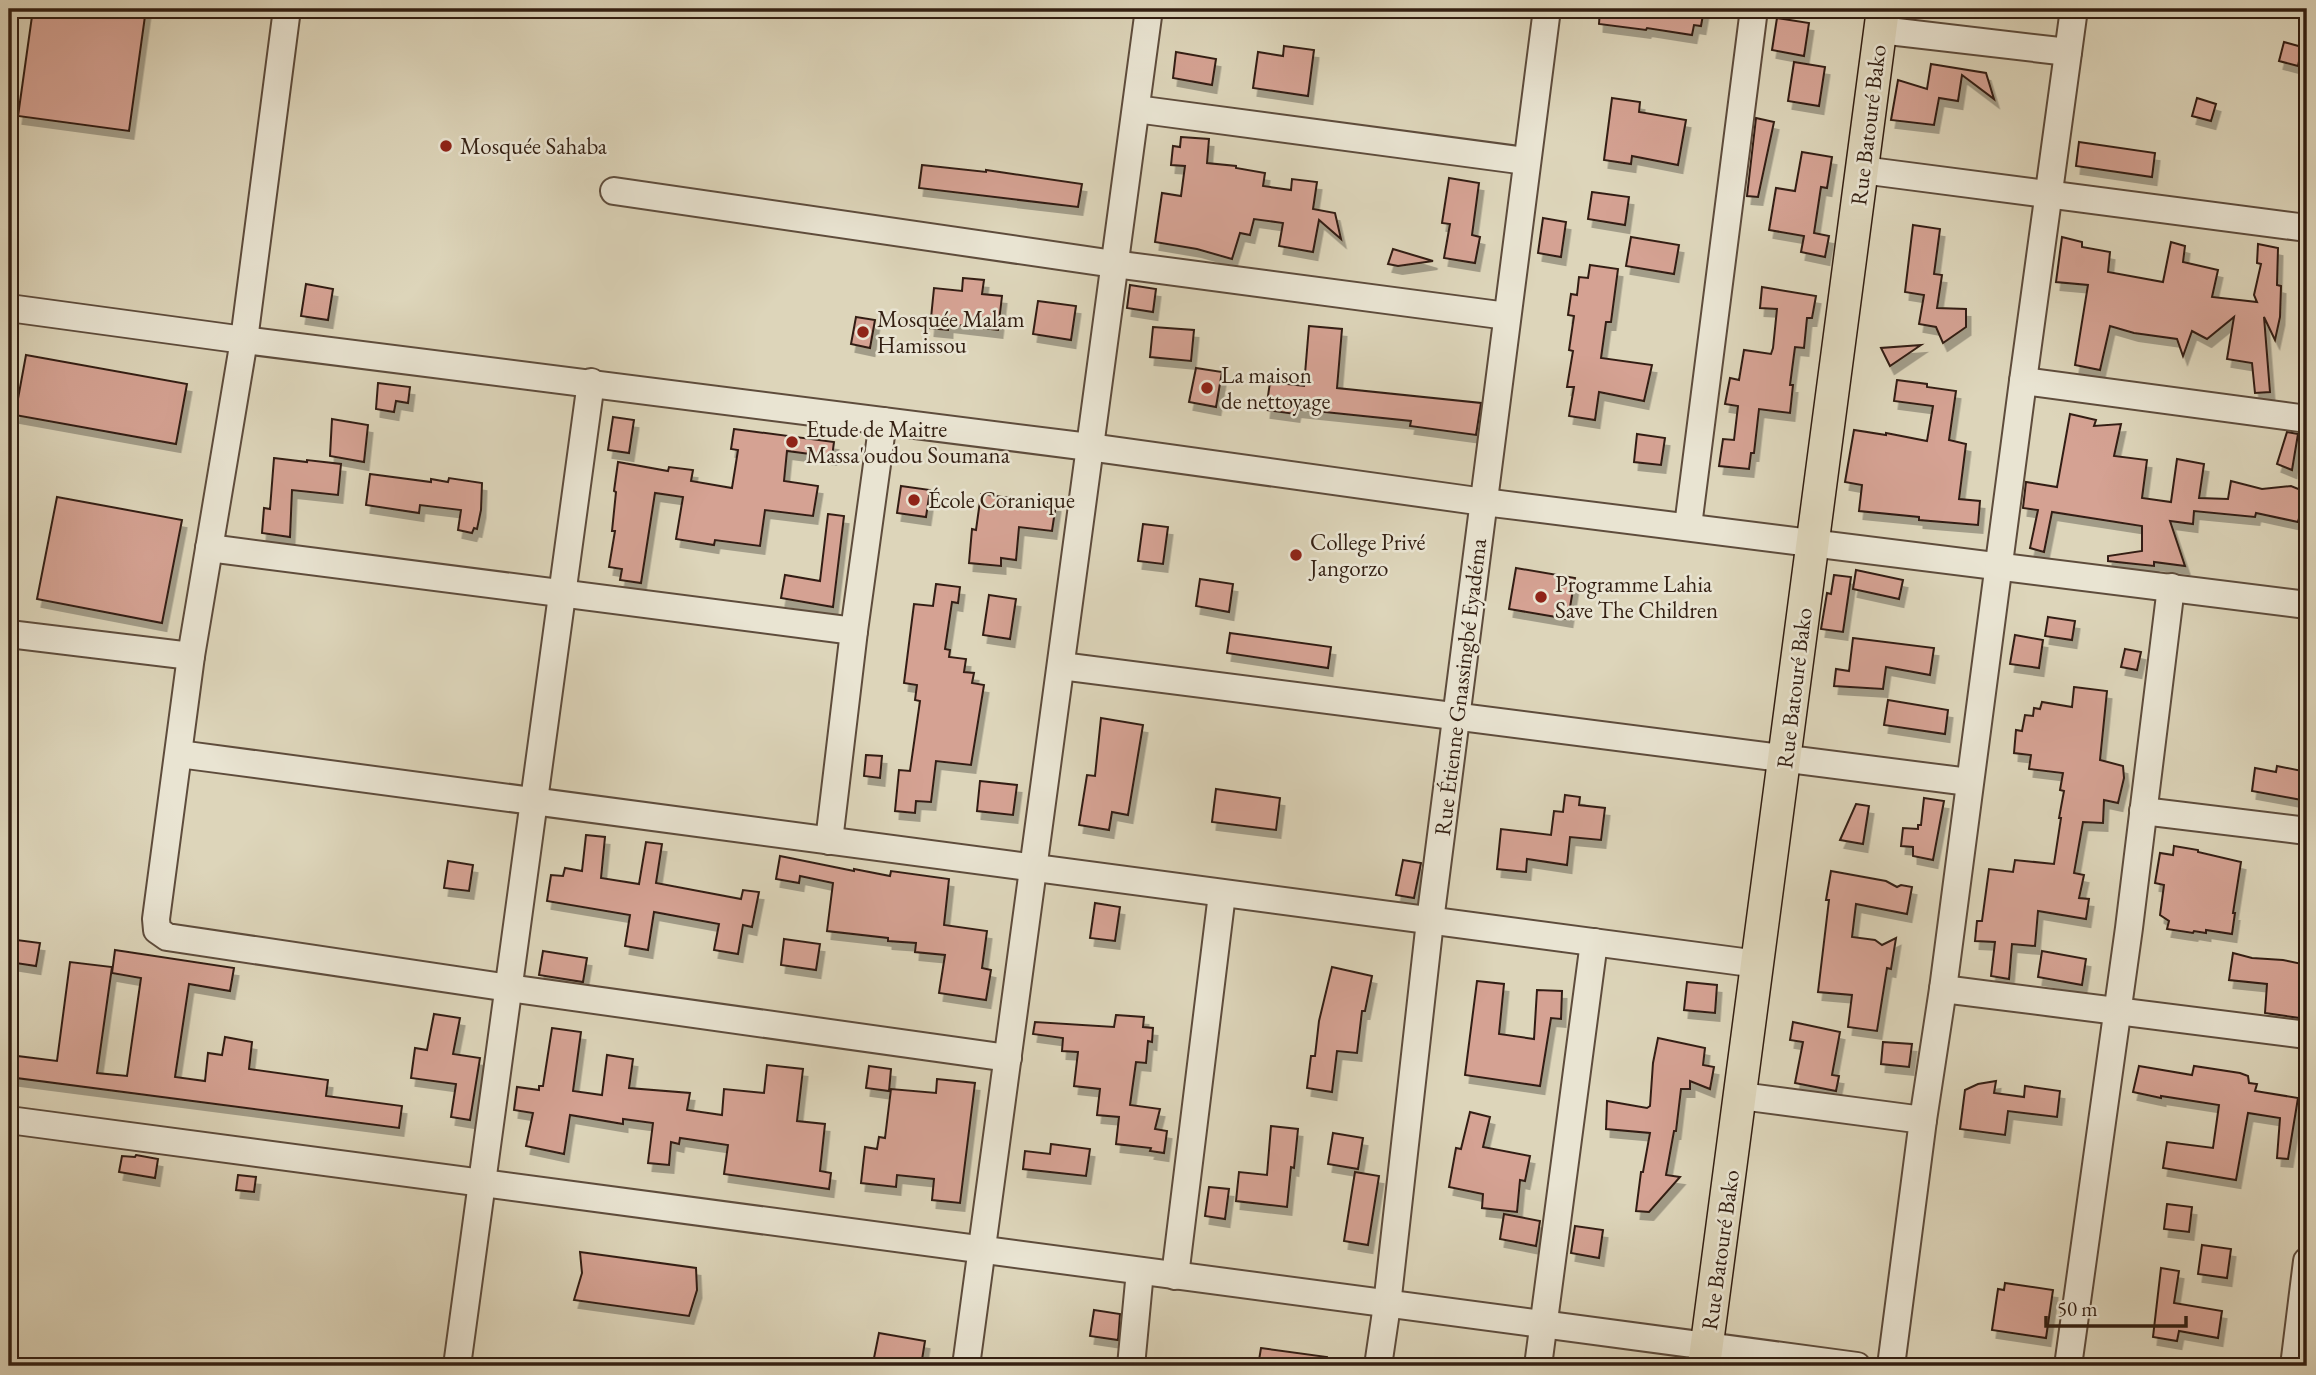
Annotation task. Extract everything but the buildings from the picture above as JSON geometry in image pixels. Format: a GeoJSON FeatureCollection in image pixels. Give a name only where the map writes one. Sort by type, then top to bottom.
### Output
{"type":"FeatureCollection","features":[{"type":"Feature","properties":{"kind":"main road","name":"Rue Batouré Bako"},"geometry":{"type":"LineString","coordinates":[[1705,1357],[1881,19]]}},
{"type":"Feature","properties":{"kind":"street"},"geometry":{"type":"LineString","coordinates":[[287,9],[244,340],[191,656],[156,919],[157,930],[167,937],[1008,1058]]}},
{"type":"Feature","properties":{"kind":"street"},"geometry":{"type":"LineString","coordinates":[[966,1366],[1149,9]]}},
{"type":"Feature","properties":{"kind":"street","name":"Rue Étienne Gnassingbé Eyadéma"},"geometry":{"type":"LineString","coordinates":[[1378,1366],[1430,920],[1547,9]]}},
{"type":"Feature","properties":{"kind":"street"},"geometry":{"type":"LineString","coordinates":[[1688,526],[1754,9]]}},
{"type":"Feature","properties":{"kind":"street"},"geometry":{"type":"LineString","coordinates":[[1891,1366],[2074,9]]}},
{"type":"Feature","properties":{"kind":"street"},"geometry":{"type":"LineString","coordinates":[[1881,19],[2068,52]]}},
{"type":"Feature","properties":{"kind":"street"},"geometry":{"type":"LineString","coordinates":[[1136,109],[1526,161]]}},
{"type":"Feature","properties":{"kind":"street"},"geometry":{"type":"LineString","coordinates":[[1862,170],[2307,228]]}},
{"type":"Feature","properties":{"kind":"street"},"geometry":{"type":"LineString","coordinates":[[614,191],[1114,264],[1507,316]]}},
{"type":"Feature","properties":{"kind":"street"},"geometry":{"type":"LineString","coordinates":[[9,308],[1089,447],[1484,502],[2307,605]]}},
{"type":"Feature","properties":{"kind":"street"},"geometry":{"type":"LineString","coordinates":[[2023,381],[2307,419]]}},
{"type":"Feature","properties":{"kind":"street"},"geometry":{"type":"LineString","coordinates":[[457,1366],[591,382]]}},
{"type":"Feature","properties":{"kind":"street"},"geometry":{"type":"LineString","coordinates":[[828,841],[883,422]]}},
{"type":"Feature","properties":{"kind":"street"},"geometry":{"type":"LineString","coordinates":[[209,548],[854,631]]}},
{"type":"Feature","properties":{"kind":"street"},"geometry":{"type":"LineString","coordinates":[[2068,1366],[2171,587]]}},
{"type":"Feature","properties":{"kind":"street"},"geometry":{"type":"LineString","coordinates":[[9,634],[191,656]]}},
{"type":"Feature","properties":{"kind":"street"},"geometry":{"type":"LineString","coordinates":[[1061,666],[1969,782]]}},
{"type":"Feature","properties":{"kind":"street"},"geometry":{"type":"LineString","coordinates":[[179,754],[1758,964]]}},
{"type":"Feature","properties":{"kind":"street"},"geometry":{"type":"LineString","coordinates":[[2143,811],[2307,831]]}},
{"type":"Feature","properties":{"kind":"street"},"geometry":{"type":"LineString","coordinates":[[1175,1276],[1222,894]]}},
{"type":"Feature","properties":{"kind":"street"},"geometry":{"type":"LineString","coordinates":[[1538,1366],[1594,942]]}},
{"type":"Feature","properties":{"kind":"street"},"geometry":{"type":"LineString","coordinates":[[1943,989],[2307,1035]]}},
{"type":"Feature","properties":{"kind":"street"},"geometry":{"type":"LineString","coordinates":[[1741,1096],[1923,1120]]}},
{"type":"Feature","properties":{"kind":"street"},"geometry":{"type":"LineString","coordinates":[[9,1120],[1543,1325],[1705,1357],[1857,1366]]}},
{"type":"Feature","properties":{"kind":"street"},"geometry":{"type":"LineString","coordinates":[[2294,1366],[2307,1261]]}},
{"type":"Feature","properties":{"kind":"street"},"geometry":{"type":"LineString","coordinates":[[1131,1366],[1140,1272]]}},
{"type":"Feature","properties":{"kind":"place","name":"Mosquée Sahaba"},"geometry":{"type":"Point","coordinates":[446,146]}},
{"type":"Feature","properties":{"kind":"place","name":"Mosquée Malam Hamissou"},"geometry":{"type":"Point","coordinates":[863,332]}},
{"type":"Feature","properties":{"kind":"place","name":"La maison de nettoyage"},"geometry":{"type":"Point","coordinates":[1207,388]}},
{"type":"Feature","properties":{"kind":"place","name":"Etude de Maitre Massa'oudou Soumana"},"geometry":{"type":"Point","coordinates":[792,442]}},
{"type":"Feature","properties":{"kind":"place","name":"École Coranique"},"geometry":{"type":"Point","coordinates":[914,500]}},
{"type":"Feature","properties":{"kind":"place","name":"College Privé Jangorzo"},"geometry":{"type":"Point","coordinates":[1296,555]}},
{"type":"Feature","properties":{"kind":"place","name":"Programme Lahia Save The Children"},"geometry":{"type":"Point","coordinates":[1541,597]}}]}
